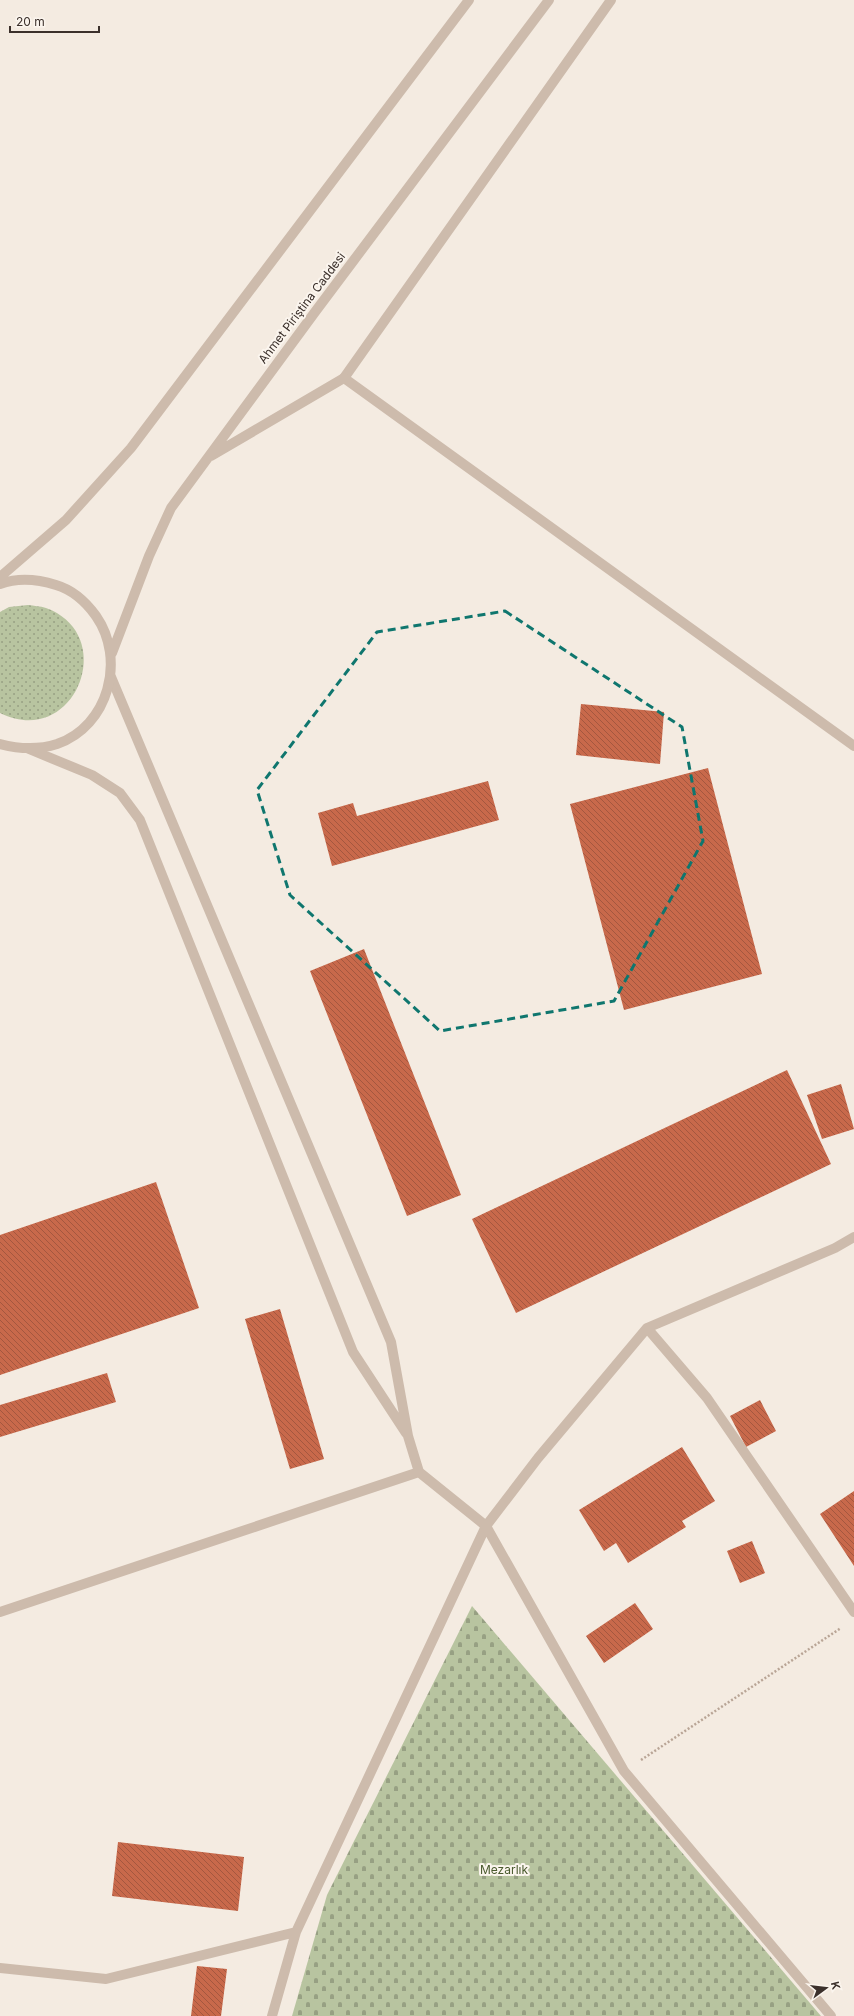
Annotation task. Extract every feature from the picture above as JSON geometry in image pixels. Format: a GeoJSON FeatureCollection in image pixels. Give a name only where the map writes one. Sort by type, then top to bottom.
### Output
{"type":"FeatureCollection","features":[{"type":"Feature","properties":{"kind":"street"},"geometry":{"type":"LineString","coordinates":[[0,577],[66,520],[131,448],[469,0]]}},
{"type":"Feature","properties":{"kind":"street","name":"Ahmet Piriştina Caddesi"},"geometry":{"type":"LineString","coordinates":[[112,653],[149,556],[172,508],[314,312],[549,0]]}},
{"type":"Feature","properties":{"kind":"street"},"geometry":{"type":"LineString","coordinates":[[207,458],[344,378],[611,0]]}},
{"type":"Feature","properties":{"kind":"street"},"geometry":{"type":"LineString","coordinates":[[344,378],[854,746]]}},
{"type":"Feature","properties":{"kind":"street"},"geometry":{"type":"LineString","coordinates":[[0,584],[12,580],[40,579],[65,588],[88,604],[104,626],[112,653],[111,677],[100,707],[82,729],[57,744],[29,749]]}},
{"type":"Feature","properties":{"kind":"street"},"geometry":{"type":"LineString","coordinates":[[111,677],[391,1342],[408,1436],[419,1472],[486,1526],[624,1771],[830,2016]]}},
{"type":"Feature","properties":{"kind":"street"},"geometry":{"type":"LineString","coordinates":[[0,745],[29,749],[92,775],[120,793],[140,820],[353,1352],[408,1436]]}},
{"type":"Feature","properties":{"kind":"street"},"geometry":{"type":"LineString","coordinates":[[272,2016],[296,1932],[486,1526],[538,1458],[647,1328],[835,1248],[854,1237]]}},
{"type":"Feature","properties":{"kind":"street"},"geometry":{"type":"LineString","coordinates":[[647,1328],[707,1398],[854,1612]]}},
{"type":"Feature","properties":{"kind":"street"},"geometry":{"type":"LineString","coordinates":[[0,1612],[419,1472]]}},
{"type":"Feature","properties":{"kind":"street"},"geometry":{"type":"LineString","coordinates":[[0,1968],[106,1979],[296,1932]]}},
{"type":"Feature","properties":{"kind":"path"},"geometry":{"type":"LineString","coordinates":[[624,1771],[847,1624]]}},
{"type":"Feature","properties":{"kind":"highlighted area"},"geometry":{"type":"Polygon","coordinates":[[[505,611],[682,727],[703,841],[614,1001],[440,1031],[290,895],[257,790],[377,632],[505,611]]]}},
{"type":"Feature","properties":{"kind":"green space"},"geometry":{"type":"Polygon","coordinates":[[[28,605],[46,608],[68,622],[81,641],[84,663],[79,684],[67,703],[49,716],[27,720],[0,713],[0,612],[9,607],[28,605]]]}},
{"type":"Feature","properties":{"kind":"green space","name":"Mezarlık"},"geometry":{"type":"Polygon","coordinates":[[[472,1606],[821,2016],[292,2016],[327,1895],[472,1606]]]}},
{"type":"Feature","properties":{"kind":"building"},"geometry":{"type":"Polygon","coordinates":[[[581,704],[664,712],[660,764],[576,755],[581,704]]]}},
{"type":"Feature","properties":{"kind":"building"},"geometry":{"type":"Polygon","coordinates":[[[708,768],[762,974],[624,1010],[570,804],[708,768]]]}},
{"type":"Feature","properties":{"kind":"building"},"geometry":{"type":"Polygon","coordinates":[[[488,781],[499,820],[332,866],[318,813],[353,803],[357,816],[488,781]]]}},
{"type":"Feature","properties":{"kind":"building"},"geometry":{"type":"Polygon","coordinates":[[[364,949],[461,1195],[407,1216],[310,971],[364,949]]]}},
{"type":"Feature","properties":{"kind":"building"},"geometry":{"type":"Polygon","coordinates":[[[787,1070],[831,1164],[516,1313],[472,1219],[787,1070]]]}},
{"type":"Feature","properties":{"kind":"building"},"geometry":{"type":"Polygon","coordinates":[[[841,1084],[854,1129],[822,1139],[807,1095],[841,1084]]]}},
{"type":"Feature","properties":{"kind":"building"},"geometry":{"type":"Polygon","coordinates":[[[156,1182],[199,1308],[0,1375],[0,1235],[156,1182]]]}},
{"type":"Feature","properties":{"kind":"building"},"geometry":{"type":"Polygon","coordinates":[[[280,1309],[324,1459],[290,1469],[245,1319],[280,1309]]]}},
{"type":"Feature","properties":{"kind":"building"},"geometry":{"type":"Polygon","coordinates":[[[107,1373],[116,1402],[0,1437],[0,1405],[107,1373]]]}},
{"type":"Feature","properties":{"kind":"building"},"geometry":{"type":"Polygon","coordinates":[[[760,1400],[776,1431],[746,1447],[730,1416],[760,1400]]]}},
{"type":"Feature","properties":{"kind":"building"},"geometry":{"type":"Polygon","coordinates":[[[682,1447],[715,1501],[682,1521],[686,1527],[628,1563],[616,1543],[604,1551],[579,1510],[682,1447]]]}},
{"type":"Feature","properties":{"kind":"building"},"geometry":{"type":"Polygon","coordinates":[[[854,1491],[854,1566],[820,1514],[854,1491]]]}},
{"type":"Feature","properties":{"kind":"building"},"geometry":{"type":"Polygon","coordinates":[[[752,1541],[765,1573],[740,1583],[727,1551],[752,1541]]]}},
{"type":"Feature","properties":{"kind":"building"},"geometry":{"type":"Polygon","coordinates":[[[635,1603],[653,1629],[604,1663],[586,1636],[635,1603]]]}},
{"type":"Feature","properties":{"kind":"building"},"geometry":{"type":"Polygon","coordinates":[[[118,1842],[244,1857],[238,1911],[112,1896],[118,1842]]]}},
{"type":"Feature","properties":{"kind":"building"},"geometry":{"type":"Polygon","coordinates":[[[197,1966],[227,1969],[221,2016],[191,2016],[197,1966]]]}}]}
